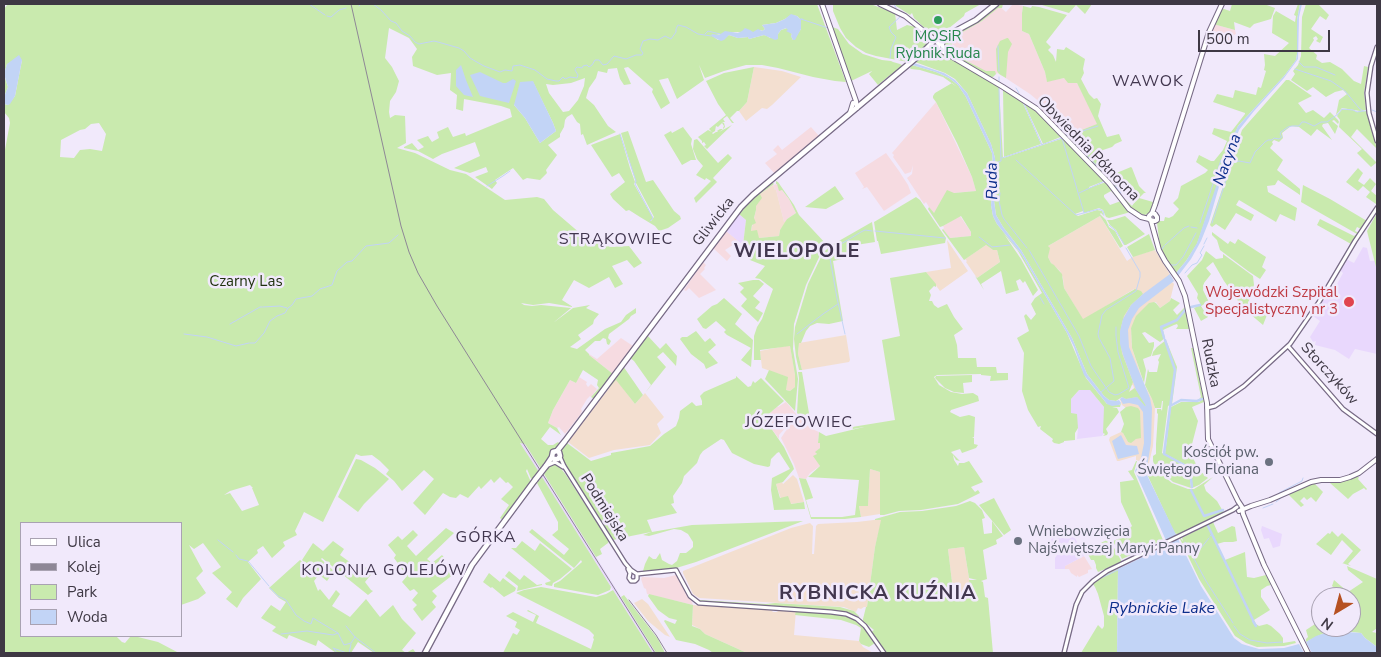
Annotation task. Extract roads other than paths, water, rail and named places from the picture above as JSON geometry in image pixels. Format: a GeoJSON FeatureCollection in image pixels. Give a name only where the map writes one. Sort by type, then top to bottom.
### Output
{"type":"FeatureCollection","features":[{"type":"Feature","properties":{"kind":"main road"},"geometry":{"type":"LineString","coordinates":[[822,4],[856,102],[849,115]]}},
{"type":"Feature","properties":{"kind":"main road","name":"Obwiednia Północna"},"geometry":{"type":"LineString","coordinates":[[880,4],[892,8],[916,24],[947,54],[1037,109],[1109,183],[1130,209],[1137,214],[1152,218]]}},
{"type":"Feature","properties":{"kind":"main road","name":"Gliwicka"},"geometry":{"type":"LineString","coordinates":[[425,653],[472,565],[535,480],[556,456],[563,444],[741,207],[857,108],[856,102],[935,44],[978,19],[996,4]]}},
{"type":"Feature","properties":{"kind":"main road","name":"Rudzka"},"geometry":{"type":"LineString","coordinates":[[1222,4],[1207,36],[1152,218],[1161,254],[1177,278],[1187,302],[1208,408],[1208,437],[1238,501],[1239,509],[1264,565],[1308,653]]}},
{"type":"Feature","properties":{"kind":"main road"},"geometry":{"type":"LineString","coordinates":[[928,35],[937,38],[948,36]]}},
{"type":"Feature","properties":{"kind":"main road"},"geometry":{"type":"LineString","coordinates":[[947,54],[942,44],[948,36]]}},
{"type":"Feature","properties":{"kind":"main road"},"geometry":{"type":"LineString","coordinates":[[925,51],[941,51],[947,54]]}},
{"type":"Feature","properties":{"kind":"main road"},"geometry":{"type":"LineString","coordinates":[[1239,509],[1270,500],[1311,482],[1349,478],[1377,459]]}},
{"type":"Feature","properties":{"kind":"street"},"geometry":{"type":"LineString","coordinates":[[1377,47],[1370,69],[1367,97],[1370,118],[1377,141]]}},
{"type":"Feature","properties":{"kind":"street"},"geometry":{"type":"LineString","coordinates":[[1208,408],[1215,406],[1242,388],[1288,346],[1319,303],[1354,242],[1377,208]]}},
{"type":"Feature","properties":{"kind":"street","name":"Storczyków"},"geometry":{"type":"LineString","coordinates":[[1288,346],[1344,410],[1377,434]]}},
{"type":"Feature","properties":{"kind":"street"},"geometry":{"type":"LineString","coordinates":[[1279,354],[1288,351],[1295,353]]}},
{"type":"Feature","properties":{"kind":"street","name":"Podmiejska"},"geometry":{"type":"LineString","coordinates":[[556,456],[634,574],[676,570],[690,596],[699,603],[844,614],[865,626],[884,653]]}},
{"type":"Feature","properties":{"kind":"street"},"geometry":{"type":"LineString","coordinates":[[546,466],[556,462],[565,467]]}},
{"type":"Feature","properties":{"kind":"street"},"geometry":{"type":"LineString","coordinates":[[1064,653],[1074,609],[1086,587],[1101,575],[1239,509]]}},
{"type":"Feature","properties":{"kind":"water"},"geometry":{"type":"Polygon","coordinates":[[[1300,4],[1302,4],[1299,17],[1298,59],[1284,78],[1239,130],[1201,241],[1191,259],[1178,276],[1176,273],[1197,243],[1238,126],[1285,75],[1296,60],[1297,20],[1300,4]]]}},
{"type":"Feature","properties":{"kind":"water"},"geometry":{"type":"Polygon","coordinates":[[[791,14],[800,19],[803,18],[801,20],[801,29],[795,40],[791,36],[792,34],[786,31],[788,30],[786,28],[781,30],[778,34],[778,39],[775,40],[764,35],[749,39],[748,37],[738,38],[729,35],[721,41],[711,36],[712,34],[719,35],[725,31],[738,33],[745,28],[753,32],[758,29],[762,31],[765,29],[762,25],[776,23],[791,14]]]}},
{"type":"Feature","properties":{"kind":"water"},"geometry":{"type":"Polygon","coordinates":[[[19,55],[22,60],[15,96],[8,105],[5,104],[4,97],[8,87],[4,74],[7,64],[19,55]]]}},
{"type":"Feature","properties":{"kind":"water"},"geometry":{"type":"Polygon","coordinates":[[[914,63],[944,73],[955,80],[967,93],[991,144],[995,158],[994,201],[996,215],[1021,250],[1072,338],[1087,374],[1104,396],[1109,400],[1119,400],[1121,403],[1119,405],[1112,406],[1107,404],[1084,375],[1067,333],[1022,255],[997,224],[993,216],[991,205],[994,177],[992,153],[966,97],[958,85],[949,78],[912,65],[914,63]]]}},
{"type":"Feature","properties":{"kind":"water"},"geometry":{"type":"Polygon","coordinates":[[[461,65],[473,97],[464,95],[456,86],[456,70],[461,65]]]}},
{"type":"Feature","properties":{"kind":"water"},"geometry":{"type":"Polygon","coordinates":[[[480,72],[503,83],[513,79],[516,81],[509,103],[480,96],[470,75],[480,72]]]}},
{"type":"Feature","properties":{"kind":"water"},"geometry":{"type":"Polygon","coordinates":[[[533,81],[556,131],[540,143],[525,118],[514,105],[520,82],[533,81]]]}},
{"type":"Feature","properties":{"kind":"water","name":"Rybnickie Lake"},"geometry":{"type":"Polygon","coordinates":[[[1170,274],[1174,281],[1139,308],[1128,330],[1129,347],[1150,398],[1152,408],[1151,443],[1146,473],[1201,586],[1234,638],[1242,644],[1259,649],[1284,648],[1299,644],[1304,653],[1117,653],[1118,569],[1168,545],[1135,471],[1141,458],[1144,443],[1143,412],[1138,405],[1123,404],[1120,399],[1122,397],[1126,399],[1137,397],[1146,406],[1136,390],[1123,355],[1120,344],[1120,331],[1123,319],[1131,305],[1170,274]]]}},
{"type":"Feature","properties":{"kind":"water"},"geometry":{"type":"Polygon","coordinates":[[[1121,435],[1126,445],[1137,446],[1139,454],[1118,459],[1112,441],[1121,435]]]}},
{"type":"Feature","properties":{"kind":"water"},"geometry":{"type":"Polygon","coordinates":[[[1361,633],[1377,647],[1377,653],[1312,653],[1306,642],[1314,637],[1361,637],[1361,633]]]}},
{"type":"Feature","properties":{"kind":"waterway"},"geometry":{"type":"LineString","coordinates":[[309,4],[325,15]]}},
{"type":"Feature","properties":{"kind":"waterway"},"geometry":{"type":"LineString","coordinates":[[359,6],[361,4],[369,4]]}},
{"type":"Feature","properties":{"kind":"waterway"},"geometry":{"type":"LineString","coordinates":[[370,4],[381,10],[402,31],[419,44],[438,42],[459,48],[475,61],[500,72],[505,70],[512,71],[513,66],[520,65],[535,70],[547,79],[556,81],[563,77],[565,79],[570,77],[577,78],[576,68],[582,68],[587,65],[589,67],[595,60],[599,60],[603,65],[607,64],[614,56],[626,59],[642,55],[643,53],[640,49],[643,41],[650,39],[658,40],[665,36],[671,39],[678,25],[698,34],[711,36]]}},
{"type":"Feature","properties":{"kind":"waterway"},"geometry":{"type":"LineString","coordinates":[[894,4],[896,8]]}},
{"type":"Feature","properties":{"kind":"waterway"},"geometry":{"type":"LineString","coordinates":[[327,16],[331,17],[339,10],[346,8]]}},
{"type":"Feature","properties":{"kind":"waterway"},"geometry":{"type":"LineString","coordinates":[[890,58],[891,49],[896,37],[889,27],[901,16]]}},
{"type":"Feature","properties":{"kind":"waterway"},"geometry":{"type":"LineString","coordinates":[[801,19],[828,28]]}},
{"type":"Feature","properties":{"kind":"waterway"},"geometry":{"type":"LineString","coordinates":[[705,34],[708,31],[720,34]]}},
{"type":"Feature","properties":{"kind":"waterway"},"geometry":{"type":"LineString","coordinates":[[998,46],[999,71]]}},
{"type":"Feature","properties":{"kind":"waterway"},"geometry":{"type":"LineString","coordinates":[[1299,62],[1304,67],[1316,67],[1335,75]]}},
{"type":"Feature","properties":{"kind":"waterway"},"geometry":{"type":"LineString","coordinates":[[1295,69],[1331,81],[1344,90]]}},
{"type":"Feature","properties":{"kind":"waterway","name":"Ruda"},"geometry":{"type":"LineString","coordinates":[[998,162],[1001,161],[999,88]]}},
{"type":"Feature","properties":{"kind":"waterway"},"geometry":{"type":"LineString","coordinates":[[1016,88],[1019,93]]}},
{"type":"Feature","properties":{"kind":"waterway"},"geometry":{"type":"LineString","coordinates":[[1345,91],[1359,108],[1365,111]]}},
{"type":"Feature","properties":{"kind":"waterway"},"geometry":{"type":"LineString","coordinates":[[1024,104],[1042,145]]}},
{"type":"Feature","properties":{"kind":"waterway","name":"Nacyna"},"geometry":{"type":"LineString","coordinates":[[1230,164],[1239,161],[1250,163],[1255,152],[1265,142],[1274,138],[1279,139],[1282,137],[1281,132],[1288,127],[1299,126],[1302,122],[1314,126],[1321,122],[1327,122],[1342,109],[1357,112],[1363,111]]}},
{"type":"Feature","properties":{"kind":"waterway"},"geometry":{"type":"LineString","coordinates":[[1372,110],[1377,112]]}},
{"type":"Feature","properties":{"kind":"waterway"},"geometry":{"type":"LineString","coordinates":[[1058,126],[1110,179],[1121,193]]}},
{"type":"Feature","properties":{"kind":"waterway"},"geometry":{"type":"LineString","coordinates":[[1067,136],[1098,126]]}},
{"type":"Feature","properties":{"kind":"waterway"},"geometry":{"type":"LineString","coordinates":[[620,134],[636,181],[635,184],[653,218],[650,221]]}},
{"type":"Feature","properties":{"kind":"waterway"},"geometry":{"type":"LineString","coordinates":[[1062,138],[1084,213]]}},
{"type":"Feature","properties":{"kind":"waterway","name":"Ruda"},"geometry":{"type":"LineString","coordinates":[[1002,158],[1062,138]]}},
{"type":"Feature","properties":{"kind":"waterway"},"geometry":{"type":"LineString","coordinates":[[1016,160],[1076,215],[1099,209],[1103,211],[1104,215]]}},
{"type":"Feature","properties":{"kind":"waterway","name":"Nacyna"},"geometry":{"type":"LineString","coordinates":[[1200,223],[1221,160]]}},
{"type":"Feature","properties":{"kind":"waterway"},"geometry":{"type":"LineString","coordinates":[[487,186],[510,171]]}},
{"type":"Feature","properties":{"kind":"waterway","name":"Nacyna"},"geometry":{"type":"LineString","coordinates":[[1212,223],[1229,171]]}},
{"type":"Feature","properties":{"kind":"waterway"},"geometry":{"type":"LineString","coordinates":[[1079,193],[1105,181]]}},
{"type":"Feature","properties":{"kind":"waterway","name":"Ruda"},"geometry":{"type":"LineString","coordinates":[[1000,193],[999,201],[1002,215],[1027,248]]}},
{"type":"Feature","properties":{"kind":"waterway"},"geometry":{"type":"LineString","coordinates":[[1109,225],[1115,230],[1124,244]]}},
{"type":"Feature","properties":{"kind":"waterway"},"geometry":{"type":"LineString","coordinates":[[1165,245],[1184,228],[1189,226]]}},
{"type":"Feature","properties":{"kind":"waterway"},"geometry":{"type":"LineString","coordinates":[[1191,227],[1197,228]]}},
{"type":"Feature","properties":{"kind":"waterway"},"geometry":{"type":"LineString","coordinates":[[845,334],[829,253],[861,232],[865,230],[872,231]]}},
{"type":"Feature","properties":{"kind":"waterway"},"geometry":{"type":"LineString","coordinates":[[875,231],[945,238]]}},
{"type":"Feature","properties":{"kind":"waterway"},"geometry":{"type":"LineString","coordinates":[[1171,265],[1176,265],[1183,257],[1196,233]]}},
{"type":"Feature","properties":{"kind":"waterway"},"geometry":{"type":"LineString","coordinates":[[250,343],[255,343],[264,333],[270,321],[285,313],[296,299],[312,296],[320,289],[332,285],[337,271],[347,262],[352,261],[366,246],[389,243],[398,235]]}},
{"type":"Feature","properties":{"kind":"waterway"},"geometry":{"type":"LineString","coordinates":[[979,237],[992,247],[1010,245]]}},
{"type":"Feature","properties":{"kind":"waterway"},"geometry":{"type":"LineString","coordinates":[[1204,244],[1207,238]]}},
{"type":"Feature","properties":{"kind":"waterway"},"geometry":{"type":"LineString","coordinates":[[1185,273],[1192,265],[1197,263],[1202,255],[1200,253],[1204,246]]}},
{"type":"Feature","properties":{"kind":"waterway"},"geometry":{"type":"LineString","coordinates":[[1100,393],[1114,381],[1110,358],[1098,334],[1102,315],[1106,310],[1136,291],[1140,277],[1140,272],[1126,248]]}},
{"type":"Feature","properties":{"kind":"waterway"},"geometry":{"type":"LineString","coordinates":[[1029,250],[1079,336],[1091,366],[1109,392],[1115,395],[1129,388],[1118,352],[1116,327]]}},
{"type":"Feature","properties":{"kind":"waterway"},"geometry":{"type":"LineString","coordinates":[[1040,297],[1044,304]]}},
{"type":"Feature","properties":{"kind":"waterway"},"geometry":{"type":"LineString","coordinates":[[797,334],[838,304]]}},
{"type":"Feature","properties":{"kind":"waterway"},"geometry":{"type":"LineString","coordinates":[[1191,307],[1200,305]]}},
{"type":"Feature","properties":{"kind":"waterway"},"geometry":{"type":"LineString","coordinates":[[263,307],[280,306],[287,308]]}},
{"type":"Feature","properties":{"kind":"waterway"},"geometry":{"type":"LineString","coordinates":[[230,324],[262,307]]}},
{"type":"Feature","properties":{"kind":"waterway"},"geometry":{"type":"LineString","coordinates":[[1164,338],[1161,327],[1177,320],[1186,309]]}},
{"type":"Feature","properties":{"kind":"waterway"},"geometry":{"type":"LineString","coordinates":[[184,334],[207,337],[236,346],[249,343]]}},
{"type":"Feature","properties":{"kind":"waterway"},"geometry":{"type":"LineString","coordinates":[[1165,340],[1175,370],[1164,454],[1188,467],[1192,487]]}},
{"type":"Feature","properties":{"kind":"waterway"},"geometry":{"type":"LineString","coordinates":[[1170,406],[1181,400],[1197,401],[1202,399]]}},
{"type":"Feature","properties":{"kind":"waterway"},"geometry":{"type":"LineString","coordinates":[[1279,493],[1302,481],[1303,478]]}},
{"type":"Feature","properties":{"kind":"waterway"},"geometry":{"type":"LineString","coordinates":[[1191,490],[1204,516],[1223,510]]}},
{"type":"Feature","properties":{"kind":"waterway"},"geometry":{"type":"LineString","coordinates":[[1276,502],[1281,498]]}},
{"type":"Feature","properties":{"kind":"waterway"},"geometry":{"type":"LineString","coordinates":[[1263,508],[1273,504]]}},
{"type":"Feature","properties":{"kind":"waterway"},"geometry":{"type":"LineString","coordinates":[[1208,526],[1253,620]]}},
{"type":"Feature","properties":{"kind":"waterway"},"geometry":{"type":"LineString","coordinates":[[1197,553],[1209,538]]}},
{"type":"Feature","properties":{"kind":"waterway"},"geometry":{"type":"LineString","coordinates":[[218,540],[233,552]]}},
{"type":"Feature","properties":{"kind":"waterway"},"geometry":{"type":"LineString","coordinates":[[1185,542],[1206,581],[1233,623]]}},
{"type":"Feature","properties":{"kind":"waterway"},"geometry":{"type":"LineString","coordinates":[[236,555],[239,559],[248,561],[269,586]]}},
{"type":"Feature","properties":{"kind":"waterway"},"geometry":{"type":"LineString","coordinates":[[1101,578],[1118,570]]}},
{"type":"Feature","properties":{"kind":"waterway"},"geometry":{"type":"LineString","coordinates":[[270,588],[278,596],[286,600],[296,615],[304,621],[311,624],[313,618],[338,633]]}},
{"type":"Feature","properties":{"kind":"waterway"},"geometry":{"type":"LineString","coordinates":[[1253,621],[1256,626]]}},
{"type":"Feature","properties":{"kind":"waterway"},"geometry":{"type":"LineString","coordinates":[[346,626],[355,637],[376,653]]}},
{"type":"Feature","properties":{"kind":"waterway"},"geometry":{"type":"LineString","coordinates":[[1234,626],[1240,634],[1250,640],[1267,643],[1282,642]]}},
{"type":"Feature","properties":{"kind":"waterway"},"geometry":{"type":"LineString","coordinates":[[281,634],[307,631],[333,635],[338,633],[344,645],[351,643],[355,637]]}},
{"type":"Feature","properties":{"kind":"waterway"},"geometry":{"type":"LineString","coordinates":[[349,653],[351,644]]}},
{"type":"Feature","properties":{"kind":"waterway"},"geometry":{"type":"LineString","coordinates":[[333,648],[347,653]]}},
{"type":"Feature","properties":{"kind":"waterway"},"geometry":{"type":"LineString","coordinates":[[334,649],[337,653]]}},
{"type":"Feature","properties":{"kind":"railway"},"geometry":{"type":"LineString","coordinates":[[351,4],[401,226],[418,273],[655,653]]}},
{"type":"Feature","properties":{"kind":"railway"},"geometry":{"type":"LineString","coordinates":[[629,600],[656,635],[667,653]]}},
{"type":"Feature","properties":{"kind":"place","name":"MOSiR Rybnik Ruda"},"geometry":{"type":"Point","coordinates":[938,20]}},
{"type":"Feature","properties":{"kind":"place","name":"Wojewódzki Szpital Specjalistyczny nr 3"},"geometry":{"type":"Point","coordinates":[1349,302]}},
{"type":"Feature","properties":{"kind":"place","name":"Kościół pw. Świętego Floriana"},"geometry":{"type":"Point","coordinates":[1269,462]}},
{"type":"Feature","properties":{"kind":"place","name":"Wniebowzięcia Najświętszej Maryi Panny"},"geometry":{"type":"Point","coordinates":[1018,541]}},
{"type":"Feature","properties":{"kind":"district","name":"WAWOK"},"geometry":{"type":"Point","coordinates":[1148,82]}},
{"type":"Feature","properties":{"kind":"district","name":"STRĄKOWIEC"},"geometry":{"type":"Point","coordinates":[616,240]}},
{"type":"Feature","properties":{"kind":"district","name":"WIELOPOLE"},"geometry":{"type":"Point","coordinates":[797,252]}},
{"type":"Feature","properties":{"kind":"district","name":"JÓZEFOWIEC"},"geometry":{"type":"Point","coordinates":[799,423]}},
{"type":"Feature","properties":{"kind":"district","name":"GÓRKA"},"geometry":{"type":"Point","coordinates":[486,538]}},
{"type":"Feature","properties":{"kind":"district","name":"KOLONIA GOLEJÓW"},"geometry":{"type":"Point","coordinates":[384,571]}},
{"type":"Feature","properties":{"kind":"district","name":"RYBNICKA KUŹNIA"},"geometry":{"type":"Point","coordinates":[878,594]}},
{"type":"Feature","properties":{"kind":"park label","name":"Czarny Las"},"geometry":{"type":"Point","coordinates":[246,282]}}]}
